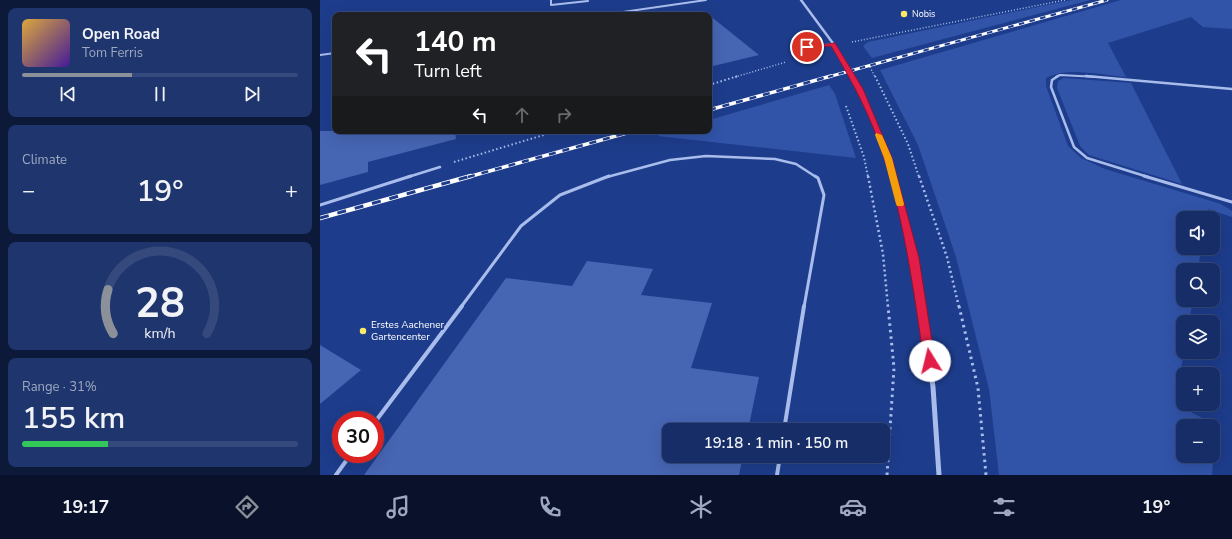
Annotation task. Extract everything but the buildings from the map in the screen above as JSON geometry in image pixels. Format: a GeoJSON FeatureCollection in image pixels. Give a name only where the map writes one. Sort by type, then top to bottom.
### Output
{"type":"FeatureCollection","features":[{"type":"Feature","properties":{"kind":"street"},"geometry":{"type":"LineString","coordinates":[[801,0],[833,44],[860,89],[888,158],[914,258],[932,376],[939,475]]}},
{"type":"Feature","properties":{"kind":"lane"},"geometry":{"type":"LineString","coordinates":[[551,0],[551,5],[588,1]]}},
{"type":"Feature","properties":{"kind":"lane"},"geometry":{"type":"LineString","coordinates":[[623,12],[706,0]]}},
{"type":"Feature","properties":{"kind":"lane"},"geometry":{"type":"LineString","coordinates":[[795,48],[833,44]]}},
{"type":"Feature","properties":{"kind":"lane"},"geometry":{"type":"LineString","coordinates":[[320,55],[332,53]]}},
{"type":"Feature","properties":{"kind":"lane"},"geometry":{"type":"LineString","coordinates":[[1232,89],[1072,75],[1060,75],[1052,80],[1051,88],[1074,147],[1087,158],[1232,202]]}},
{"type":"Feature","properties":{"kind":"lane"},"geometry":{"type":"LineString","coordinates":[[383,411],[521,226],[560,195],[617,173],[670,160],[706,156],[775,159],[796,164],[818,178],[824,195],[798,340],[785,423]]}},
{"type":"Feature","properties":{"kind":"lane"},"geometry":{"type":"LineString","coordinates":[[320,205],[440,167]]}},
{"type":"Feature","properties":{"kind":"lane"},"geometry":{"type":"LineString","coordinates":[[336,475],[345,463]]}},
{"type":"Feature","properties":{"kind":"lane"},"geometry":{"type":"LineString","coordinates":[[777,475],[779,463]]}},
{"type":"Feature","properties":{"kind":"path"},"geometry":{"type":"LineString","coordinates":[[855,48],[851,42],[1065,0]]}},
{"type":"Feature","properties":{"kind":"path"},"geometry":{"type":"LineString","coordinates":[[712,84],[791,60]]}},
{"type":"Feature","properties":{"kind":"path"},"geometry":{"type":"LineString","coordinates":[[868,65],[908,144],[948,257],[978,388],[986,475]]}},
{"type":"Feature","properties":{"kind":"path"},"geometry":{"type":"LineString","coordinates":[[843,100],[864,157],[884,254],[894,368],[887,475]]}},
{"type":"Feature","properties":{"kind":"path"},"geometry":{"type":"LineString","coordinates":[[440,167],[547,134]]}},
{"type":"Feature","properties":{"kind":"shaded area"},"geometry":{"type":"Polygon","coordinates":[[[1072,0],[1090,0],[872,58],[863,46],[868,42],[1072,0]]]}},
{"type":"Feature","properties":{"kind":"shaded area"},"geometry":{"type":"Polygon","coordinates":[[[1121,0],[1232,0],[1232,29],[1203,27],[1191,17],[1108,43],[1126,77],[1085,72],[1064,72],[1046,78],[1046,86],[1068,146],[1081,158],[1105,169],[1221,204],[1232,211],[1232,217],[1220,213],[1220,211],[1208,209],[1208,211],[1176,211],[1176,255],[1200,255],[1199,263],[1176,263],[1176,307],[1192,307],[1190,315],[1176,315],[1176,359],[1183,359],[1181,367],[1176,367],[1175,404],[1176,411],[1189,411],[1204,419],[1176,419],[1176,463],[1213,463],[1212,475],[999,475],[989,389],[956,257],[918,145],[880,70],[1121,0]]]}},
{"type":"Feature","properties":{"kind":"shaded area"},"geometry":{"type":"Polygon","coordinates":[[[1064,78],[1131,83],[1182,184],[1089,155],[1080,146],[1057,88],[1058,81],[1064,78]]]}},
{"type":"Feature","properties":{"kind":"shaded area"},"geometry":{"type":"Polygon","coordinates":[[[829,85],[835,94],[856,158],[657,136],[663,134],[712,134],[712,119],[829,85]]]}},
{"type":"Feature","properties":{"kind":"railway"},"geometry":{"type":"LineString","coordinates":[[828,77],[1107,0]]}},
{"type":"Feature","properties":{"kind":"railway"},"geometry":{"type":"LineString","coordinates":[[712,109],[831,76]]}},
{"type":"Feature","properties":{"kind":"railway"},"geometry":{"type":"LineString","coordinates":[[468,177],[623,134]]}},
{"type":"Feature","properties":{"kind":"railway"},"geometry":{"type":"LineString","coordinates":[[320,218],[471,176]]}},
{"type":"Feature","properties":{"kind":"slow traffic"},"geometry":{"type":"LineString","coordinates":[[878,135],[888,158],[900,204]]}},
{"type":"Feature","properties":{"kind":"place","name":"Nobis"},"geometry":{"type":"Point","coordinates":[904,14]}},
{"type":"Feature","properties":{"kind":"place","name":"Erstes Aachener Gartencenter"},"geometry":{"type":"Point","coordinates":[363,331]}},
{"type":"Feature","properties":{"kind":"route"},"geometry":{"type":"LineString","coordinates":[[807,47],[833,44],[860,89],[888,158],[914,258],[930,361]]}}]}
